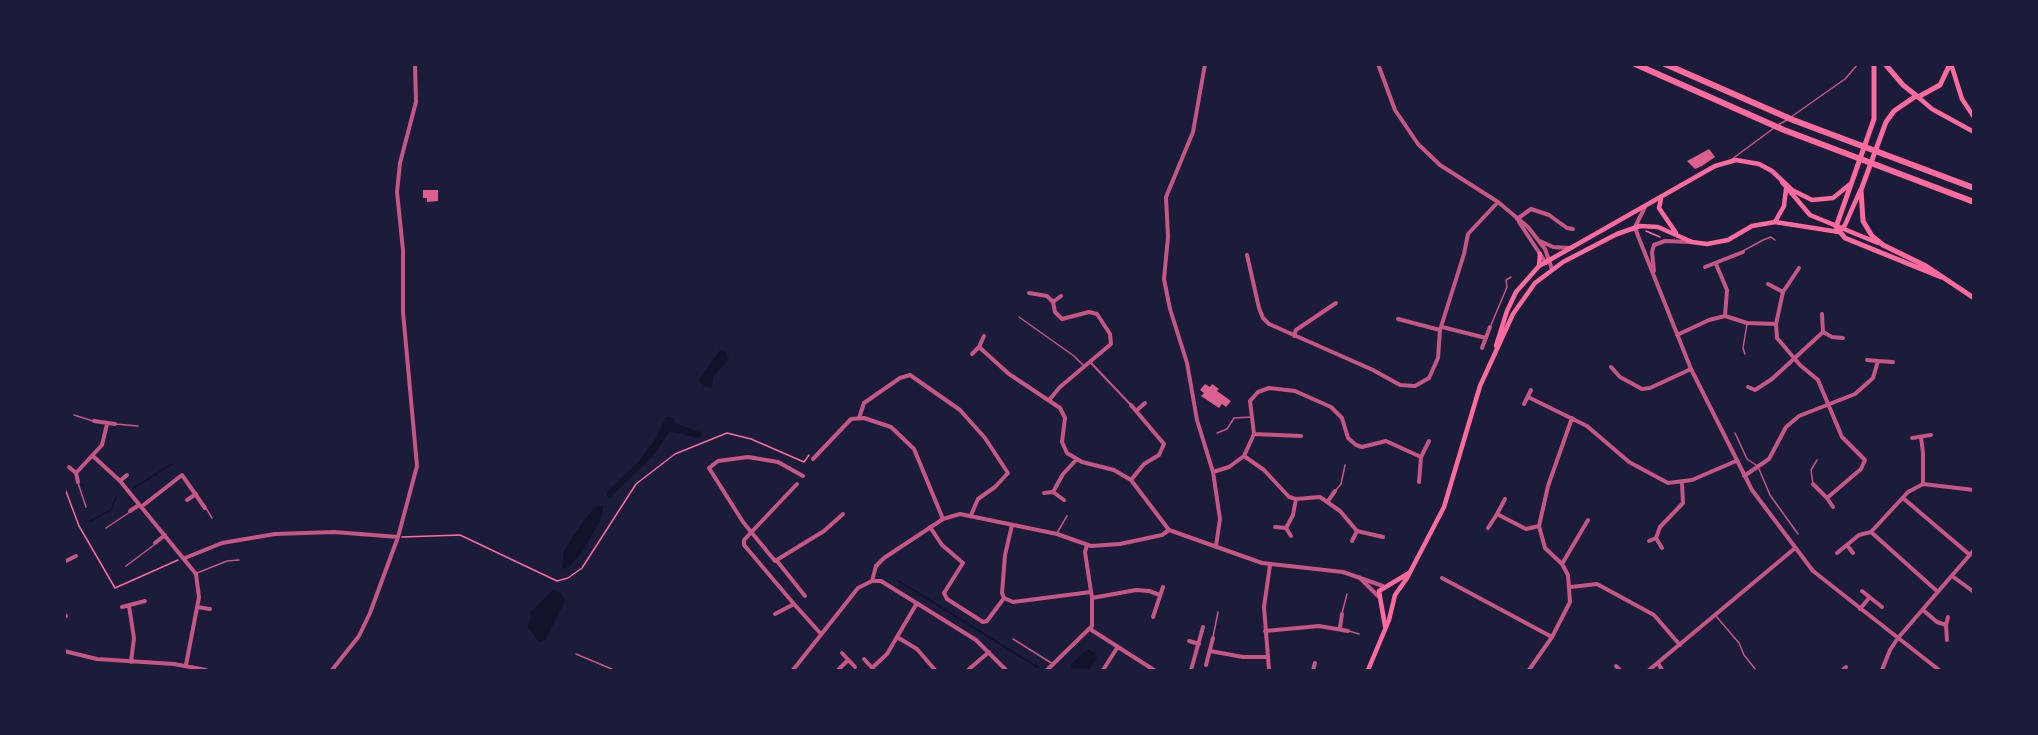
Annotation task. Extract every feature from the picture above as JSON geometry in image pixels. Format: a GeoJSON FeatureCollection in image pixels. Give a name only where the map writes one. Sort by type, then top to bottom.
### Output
{"type":"FeatureCollection","features":[{"type":"Feature","properties":{"kind":"highway"},"geometry":{"type":"LineString","coordinates":[[1635,64],[1784,130],[1974,202]]}},
{"type":"Feature","properties":{"kind":"highway"},"geometry":{"type":"LineString","coordinates":[[1665,64],[1793,120],[1974,188]]}},
{"type":"Feature","properties":{"kind":"main road"},"geometry":{"type":"LineString","coordinates":[[1839,230],[1849,185],[1872,127],[1876,110],[1874,64]]}},
{"type":"Feature","properties":{"kind":"main road"},"geometry":{"type":"LineString","coordinates":[[1885,64],[1932,109],[1974,132]]}},
{"type":"Feature","properties":{"kind":"main road"},"geometry":{"type":"LineString","coordinates":[[1839,230],[1861,189],[1883,131],[1894,111],[1940,85],[1950,64]]}},
{"type":"Feature","properties":{"kind":"main road"},"geometry":{"type":"LineString","coordinates":[[1950,64],[1962,99],[1974,117]]}},
{"type":"Feature","properties":{"kind":"main road"},"geometry":{"type":"LineString","coordinates":[[1380,599],[1388,603],[1394,597],[1410,572],[1444,507],[1475,399],[1512,301],[1539,266],[1662,198],[1709,169],[1731,160],[1759,164],[1779,177],[1792,190],[1812,200],[1833,198],[1849,185]]}},
{"type":"Feature","properties":{"kind":"main road"},"geometry":{"type":"LineString","coordinates":[[1779,177],[1786,189],[1810,215],[1839,230],[1857,243],[1941,276]]}},
{"type":"Feature","properties":{"kind":"main road"},"geometry":{"type":"LineString","coordinates":[[1774,222],[1784,206],[1786,189]]}},
{"type":"Feature","properties":{"kind":"main road"},"geometry":{"type":"LineString","coordinates":[[1861,189],[1863,221],[1872,236],[1882,244]]}},
{"type":"Feature","properties":{"kind":"main road"},"geometry":{"type":"LineString","coordinates":[[1662,198],[1659,208],[1677,235]]}},
{"type":"Feature","properties":{"kind":"main road"},"geometry":{"type":"LineString","coordinates":[[1492,357],[1520,302],[1535,283],[1552,269],[1635,227],[1658,227],[1692,242],[1714,244],[1752,226],[1774,222],[1839,230],[1882,244],[1909,256],[1974,298]]}},
{"type":"Feature","properties":{"kind":"main road"},"geometry":{"type":"LineString","coordinates":[[1539,266],[1540,254]]}},
{"type":"Feature","properties":{"kind":"main road"},"geometry":{"type":"LineString","coordinates":[[1385,629],[1379,591],[1410,572]]}},
{"type":"Feature","properties":{"kind":"main road"},"geometry":{"type":"LineString","coordinates":[[1368,670],[1385,629],[1394,597],[1393,589],[1386,586]]}},
{"type":"Feature","properties":{"kind":"street"},"geometry":{"type":"LineString","coordinates":[[332,670],[364,626],[398,537],[414,485],[418,453],[403,312],[403,250],[397,192],[400,163],[416,102],[415,64]]}},
{"type":"Feature","properties":{"kind":"street"},"geometry":{"type":"LineString","coordinates":[[1205,64],[1193,132],[1166,197],[1168,237],[1164,279],[1170,309],[1187,363],[1197,420],[1213,472],[1220,519],[1216,546]]}},
{"type":"Feature","properties":{"kind":"street"},"geometry":{"type":"LineString","coordinates":[[1378,64],[1397,114],[1418,144],[1440,165],[1498,202],[1539,241],[1553,247],[1570,248]]}},
{"type":"Feature","properties":{"kind":"street"},"geometry":{"type":"LineString","coordinates":[[1247,255],[1263,318],[1278,330],[1373,370],[1400,385],[1415,386],[1422,383],[1434,369],[1440,351],[1441,328],[1468,234],[1498,202]]}},
{"type":"Feature","properties":{"kind":"street"},"geometry":{"type":"LineString","coordinates":[[1645,207],[1635,227],[1656,275],[1691,369],[1744,476],[1794,549],[1813,571],[1940,670]]}},
{"type":"Feature","properties":{"kind":"street"},"geometry":{"type":"LineString","coordinates":[[1517,219],[1531,209],[1549,215],[1567,228],[1573,229]]}},
{"type":"Feature","properties":{"kind":"street"},"geometry":{"type":"LineString","coordinates":[[1517,219],[1547,261]]}},
{"type":"Feature","properties":{"kind":"street"},"geometry":{"type":"LineString","coordinates":[[1539,241],[1552,269]]}},
{"type":"Feature","properties":{"kind":"street"},"geometry":{"type":"LineString","coordinates":[[1656,275],[1652,252],[1654,245],[1665,241],[1692,242]]}},
{"type":"Feature","properties":{"kind":"street"},"geometry":{"type":"LineString","coordinates":[[1705,267],[1743,252]]}},
{"type":"Feature","properties":{"kind":"street"},"geometry":{"type":"LineString","coordinates":[[1716,264],[1727,291],[1725,316]]}},
{"type":"Feature","properties":{"kind":"street"},"geometry":{"type":"LineString","coordinates":[[1799,268],[1783,292],[1776,324],[1778,338],[1794,358],[1818,380],[1842,438],[1865,460],[1861,469],[1827,498]]}},
{"type":"Feature","properties":{"kind":"street"},"geometry":{"type":"LineString","coordinates":[[1768,284],[1783,292]]}},
{"type":"Feature","properties":{"kind":"street"},"geometry":{"type":"LineString","coordinates":[[1029,293],[1047,296],[1053,302],[1055,312],[1062,319],[1089,312],[1101,316],[1110,334],[1111,344],[1060,387],[1049,400]]}},
{"type":"Feature","properties":{"kind":"street"},"geometry":{"type":"LineString","coordinates":[[1053,302],[1061,296]]}},
{"type":"Feature","properties":{"kind":"street"},"geometry":{"type":"LineString","coordinates":[[1293,336],[1296,330],[1336,303]]}},
{"type":"Feature","properties":{"kind":"street"},"geometry":{"type":"LineString","coordinates":[[1822,314],[1823,332]]}},
{"type":"Feature","properties":{"kind":"street"},"geometry":{"type":"LineString","coordinates":[[1677,335],[1725,316],[1747,323],[1776,324]]}},
{"type":"Feature","properties":{"kind":"street"},"geometry":{"type":"LineString","coordinates":[[1398,319],[1486,338]]}},
{"type":"Feature","properties":{"kind":"street"},"geometry":{"type":"LineString","coordinates":[[1482,348],[1490,327]]}},
{"type":"Feature","properties":{"kind":"street"},"geometry":{"type":"LineString","coordinates":[[1823,332],[1832,337],[1843,338]]}},
{"type":"Feature","properties":{"kind":"street"},"geometry":{"type":"LineString","coordinates":[[1755,390],[1772,379],[1823,332]]}},
{"type":"Feature","properties":{"kind":"street"},"geometry":{"type":"LineString","coordinates":[[972,354],[979,347],[984,336]]}},
{"type":"Feature","properties":{"kind":"street"},"geometry":{"type":"LineString","coordinates":[[979,347],[1009,374],[1060,408],[1065,418],[1062,442],[1064,448],[1077,459],[1114,470],[1131,480],[1169,530],[1183,537],[1270,565],[1336,571],[1386,586]]}},
{"type":"Feature","properties":{"kind":"street"},"geometry":{"type":"LineString","coordinates":[[1867,360],[1893,362]]}},
{"type":"Feature","properties":{"kind":"street"},"geometry":{"type":"LineString","coordinates":[[1744,476],[1772,454],[1791,422],[1805,413],[1855,394],[1876,373],[1878,361]]}},
{"type":"Feature","properties":{"kind":"street"},"geometry":{"type":"LineString","coordinates":[[1091,363],[1164,444],[1159,455],[1144,464],[1131,480]]}},
{"type":"Feature","properties":{"kind":"street"},"geometry":{"type":"LineString","coordinates":[[1611,367],[1620,377],[1642,389],[1661,384],[1691,369]]}},
{"type":"Feature","properties":{"kind":"street"},"geometry":{"type":"LineString","coordinates":[[859,418],[864,403],[890,385],[910,375],[967,417],[985,438],[1008,473],[995,487],[978,499],[971,515]]}},
{"type":"Feature","properties":{"kind":"street"},"geometry":{"type":"LineString","coordinates":[[1749,387],[1755,390]]}},
{"type":"Feature","properties":{"kind":"street"},"geometry":{"type":"LineString","coordinates":[[1213,472],[1229,467],[1244,456],[1254,434],[1251,401],[1260,390],[1269,388],[1295,391],[1337,412],[1342,418],[1348,438],[1356,445],[1362,447],[1386,441],[1421,458]]}},
{"type":"Feature","properties":{"kind":"street"},"geometry":{"type":"LineString","coordinates":[[1524,404],[1531,390]]}},
{"type":"Feature","properties":{"kind":"street"},"geometry":{"type":"LineString","coordinates":[[1755,390],[1756,396]]}},
{"type":"Feature","properties":{"kind":"street"},"geometry":{"type":"LineString","coordinates":[[1528,397],[1587,426],[1629,462],[1653,477],[1668,483],[1699,477],[1736,461]]}},
{"type":"Feature","properties":{"kind":"street"},"geometry":{"type":"LineString","coordinates":[[1136,411],[1145,403]]}},
{"type":"Feature","properties":{"kind":"street"},"geometry":{"type":"LineString","coordinates":[[813,459],[846,423],[859,418],[891,427],[909,442],[943,519]]}},
{"type":"Feature","properties":{"kind":"street"},"geometry":{"type":"LineString","coordinates":[[1529,670],[1552,637],[1570,602],[1571,587],[1562,564],[1545,548],[1539,526],[1548,486],[1572,418]]}},
{"type":"Feature","properties":{"kind":"street"},"geometry":{"type":"LineString","coordinates":[[94,421],[115,424]]}},
{"type":"Feature","properties":{"kind":"street"},"geometry":{"type":"LineString","coordinates":[[76,473],[94,457],[102,445],[107,424]]}},
{"type":"Feature","properties":{"kind":"street"},"geometry":{"type":"LineString","coordinates":[[1254,434],[1301,436]]}},
{"type":"Feature","properties":{"kind":"street"},"geometry":{"type":"LineString","coordinates":[[1912,438],[1931,435]]}},
{"type":"Feature","properties":{"kind":"street"},"geometry":{"type":"LineString","coordinates":[[1921,437],[1923,484]]}},
{"type":"Feature","properties":{"kind":"street"},"geometry":{"type":"LineString","coordinates":[[1419,482],[1421,458],[1429,441]]}},
{"type":"Feature","properties":{"kind":"street"},"geometry":{"type":"LineString","coordinates":[[1244,456],[1264,470],[1289,496],[1296,499],[1313,496],[1328,501],[1357,531],[1383,537]]}},
{"type":"Feature","properties":{"kind":"street"},"geometry":{"type":"LineString","coordinates":[[94,457],[120,481],[196,574],[197,608],[186,665]]}},
{"type":"Feature","properties":{"kind":"street"},"geometry":{"type":"LineString","coordinates":[[803,476],[778,462],[753,457],[730,459],[709,468],[750,532],[805,596]]}},
{"type":"Feature","properties":{"kind":"street"},"geometry":{"type":"LineString","coordinates":[[1053,492],[1063,474],[1072,468],[1077,459]]}},
{"type":"Feature","properties":{"kind":"street"},"geometry":{"type":"LineString","coordinates":[[69,467],[76,473],[78,482]]}},
{"type":"Feature","properties":{"kind":"street"},"geometry":{"type":"LineString","coordinates":[[120,481],[127,475]]}},
{"type":"Feature","properties":{"kind":"street"},"geometry":{"type":"LineString","coordinates":[[130,511],[182,475],[205,508]]}},
{"type":"Feature","properties":{"kind":"street"},"geometry":{"type":"LineString","coordinates":[[1649,541],[1656,538],[1660,527],[1683,503],[1682,482]]}},
{"type":"Feature","properties":{"kind":"street"},"geometry":{"type":"LineString","coordinates":[[797,484],[750,532],[744,544],[821,634]]}},
{"type":"Feature","properties":{"kind":"street"},"geometry":{"type":"LineString","coordinates":[[1813,484],[1833,507]]}},
{"type":"Feature","properties":{"kind":"street"},"geometry":{"type":"LineString","coordinates":[[1836,553],[1859,535],[1871,532],[1903,498],[1923,484],[1974,490]]}},
{"type":"Feature","properties":{"kind":"street"},"geometry":{"type":"LineString","coordinates":[[1328,501],[1335,491]]}},
{"type":"Feature","properties":{"kind":"street"},"geometry":{"type":"LineString","coordinates":[[1044,493],[1053,492],[1064,500]]}},
{"type":"Feature","properties":{"kind":"street"},"geometry":{"type":"LineString","coordinates":[[187,500],[196,494]]}},
{"type":"Feature","properties":{"kind":"street"},"geometry":{"type":"LineString","coordinates":[[1903,498],[1970,555]]}},
{"type":"Feature","properties":{"kind":"street"},"geometry":{"type":"LineString","coordinates":[[1286,528],[1293,515],[1296,499]]}},
{"type":"Feature","properties":{"kind":"street"},"geometry":{"type":"LineString","coordinates":[[1488,528],[1505,499]]}},
{"type":"Feature","properties":{"kind":"street"},"geometry":{"type":"LineString","coordinates":[[777,561],[824,531],[843,514]]}},
{"type":"Feature","properties":{"kind":"street"},"geometry":{"type":"LineString","coordinates":[[872,580],[876,566],[884,558],[943,519],[960,514],[1057,534],[1087,545],[1120,544],[1162,535],[1169,530]]}},
{"type":"Feature","properties":{"kind":"street"},"geometry":{"type":"LineString","coordinates":[[1497,514],[1526,529],[1539,526]]}},
{"type":"Feature","properties":{"kind":"street"},"geometry":{"type":"LineString","coordinates":[[1562,564],[1588,520]]}},
{"type":"Feature","properties":{"kind":"street"},"geometry":{"type":"LineString","coordinates":[[1012,524],[1005,555],[1002,593],[1004,598],[1013,602],[1022,602],[1091,592]]}},
{"type":"Feature","properties":{"kind":"street"},"geometry":{"type":"LineString","coordinates":[[1275,526],[1286,528],[1291,536]]}},
{"type":"Feature","properties":{"kind":"street"},"geometry":{"type":"LineString","coordinates":[[930,527],[942,545],[963,562],[944,592],[946,599],[983,622],[987,621],[1004,598]]}},
{"type":"Feature","properties":{"kind":"street"},"geometry":{"type":"LineString","coordinates":[[1352,541],[1357,531]]}},
{"type":"Feature","properties":{"kind":"street"},"geometry":{"type":"LineString","coordinates":[[185,558],[222,543],[275,534],[334,532],[398,537]]}},
{"type":"Feature","properties":{"kind":"street"},"geometry":{"type":"LineString","coordinates":[[1871,532],[1938,592]]}},
{"type":"Feature","properties":{"kind":"street"},"geometry":{"type":"LineString","coordinates":[[156,543],[165,535]]}},
{"type":"Feature","properties":{"kind":"street"},"geometry":{"type":"LineString","coordinates":[[1656,538],[1662,548]]}},
{"type":"Feature","properties":{"kind":"street"},"geometry":{"type":"LineString","coordinates":[[1047,670],[1090,629],[1094,620],[1087,573],[1087,545]]}},
{"type":"Feature","properties":{"kind":"street"},"geometry":{"type":"LineString","coordinates":[[1846,545],[1854,553]]}},
{"type":"Feature","properties":{"kind":"street"},"geometry":{"type":"LineString","coordinates":[[1649,670],[1794,549]]}},
{"type":"Feature","properties":{"kind":"street"},"geometry":{"type":"LineString","coordinates":[[1882,670],[1898,638],[1974,550]]}},
{"type":"Feature","properties":{"kind":"street"},"geometry":{"type":"LineString","coordinates":[[64,562],[76,556]]}},
{"type":"Feature","properties":{"kind":"street"},"geometry":{"type":"LineString","coordinates":[[1269,670],[1264,607],[1270,565]]}},
{"type":"Feature","properties":{"kind":"street"},"geometry":{"type":"LineString","coordinates":[[1358,576],[1380,599]]}},
{"type":"Feature","properties":{"kind":"street"},"geometry":{"type":"LineString","coordinates":[[1952,576],[1974,592]]}},
{"type":"Feature","properties":{"kind":"street"},"geometry":{"type":"LineString","coordinates":[[1443,578],[1552,637]]}},
{"type":"Feature","properties":{"kind":"street"},"geometry":{"type":"LineString","coordinates":[[793,670],[858,588],[872,580],[881,581],[976,640],[1005,670]]}},
{"type":"Feature","properties":{"kind":"street"},"geometry":{"type":"LineString","coordinates":[[1571,587],[1598,584],[1659,618],[1680,645]]}},
{"type":"Feature","properties":{"kind":"street"},"geometry":{"type":"LineString","coordinates":[[1153,617],[1163,587]]}},
{"type":"Feature","properties":{"kind":"street"},"geometry":{"type":"LineString","coordinates":[[1092,598],[1136,590],[1160,595]]}},
{"type":"Feature","properties":{"kind":"street"},"geometry":{"type":"LineString","coordinates":[[1862,591],[1882,607]]}},
{"type":"Feature","properties":{"kind":"street"},"geometry":{"type":"LineString","coordinates":[[1860,609],[1870,598]]}},
{"type":"Feature","properties":{"kind":"street"},"geometry":{"type":"LineString","coordinates":[[122,607],[145,601]]}},
{"type":"Feature","properties":{"kind":"street"},"geometry":{"type":"LineString","coordinates":[[864,659],[873,669],[887,654],[918,603]]}},
{"type":"Feature","properties":{"kind":"street"},"geometry":{"type":"LineString","coordinates":[[775,614],[794,604]]}},
{"type":"Feature","properties":{"kind":"street"},"geometry":{"type":"LineString","coordinates":[[129,606],[134,638],[131,662]]}},
{"type":"Feature","properties":{"kind":"street"},"geometry":{"type":"LineString","coordinates":[[197,608],[210,609]]}},
{"type":"Feature","properties":{"kind":"street"},"geometry":{"type":"LineString","coordinates":[[1923,609],[1937,622],[1946,625]]}},
{"type":"Feature","properties":{"kind":"street"},"geometry":{"type":"LineString","coordinates":[[1340,628],[1342,614]]}},
{"type":"Feature","properties":{"kind":"street"},"geometry":{"type":"LineString","coordinates":[[1947,640],[1948,617]]}},
{"type":"Feature","properties":{"kind":"street"},"geometry":{"type":"LineString","coordinates":[[1265,631],[1319,626],[1348,631]]}},
{"type":"Feature","properties":{"kind":"street"},"geometry":{"type":"LineString","coordinates":[[1191,670],[1203,627]]}},
{"type":"Feature","properties":{"kind":"street"},"geometry":{"type":"LineString","coordinates":[[1090,629],[1154,670]]}},
{"type":"Feature","properties":{"kind":"street"},"geometry":{"type":"LineString","coordinates":[[897,637],[916,649],[935,670]]}},
{"type":"Feature","properties":{"kind":"street"},"geometry":{"type":"LineString","coordinates":[[1206,665],[1213,638]]}},
{"type":"Feature","properties":{"kind":"street"},"geometry":{"type":"LineString","coordinates":[[1189,641],[1199,644]]}},
{"type":"Feature","properties":{"kind":"street"},"geometry":{"type":"LineString","coordinates":[[1103,670],[1117,648]]}},
{"type":"Feature","properties":{"kind":"street"},"geometry":{"type":"LineString","coordinates":[[1210,651],[1243,657],[1267,657]]}},
{"type":"Feature","properties":{"kind":"street"},"geometry":{"type":"LineString","coordinates":[[968,670],[989,652]]}},
{"type":"Feature","properties":{"kind":"street"},"geometry":{"type":"LineString","coordinates":[[65,653],[120,662],[186,665],[206,670]]}},
{"type":"Feature","properties":{"kind":"street"},"geometry":{"type":"LineString","coordinates":[[842,653],[855,667]]}},
{"type":"Feature","properties":{"kind":"street"},"geometry":{"type":"LineString","coordinates":[[838,670],[848,660]]}},
{"type":"Feature","properties":{"kind":"street"},"geometry":{"type":"LineString","coordinates":[[120,662],[120,670]]}},
{"type":"Feature","properties":{"kind":"street"},"geometry":{"type":"LineString","coordinates":[[1313,670],[1315,663]]}},
{"type":"Feature","properties":{"kind":"street"},"geometry":{"type":"LineString","coordinates":[[1658,663],[1662,670]]}},
{"type":"Feature","properties":{"kind":"street"},"geometry":{"type":"LineString","coordinates":[[1616,666],[1620,670]]}},
{"type":"Feature","properties":{"kind":"lane"},"geometry":{"type":"LineString","coordinates":[[1731,160],[1753,142],[1845,79],[1858,64]]}},
{"type":"Feature","properties":{"kind":"lane"},"geometry":{"type":"LineString","coordinates":[[1743,252],[1763,240],[1771,237],[1775,240]]}},
{"type":"Feature","properties":{"kind":"lane"},"geometry":{"type":"LineString","coordinates":[[1490,327],[1507,287],[1506,280],[1510,277]]}},
{"type":"Feature","properties":{"kind":"lane"},"geometry":{"type":"LineString","coordinates":[[1018,317],[1074,356],[1085,367]]}},
{"type":"Feature","properties":{"kind":"lane"},"geometry":{"type":"LineString","coordinates":[[1745,354],[1743,348],[1747,323]]}},
{"type":"Feature","properties":{"kind":"lane"},"geometry":{"type":"LineString","coordinates":[[74,415],[94,421]]}},
{"type":"Feature","properties":{"kind":"lane"},"geometry":{"type":"LineString","coordinates":[[1217,433],[1227,429],[1234,418],[1251,417]]}},
{"type":"Feature","properties":{"kind":"lane"},"geometry":{"type":"LineString","coordinates":[[115,424],[138,426]]}},
{"type":"Feature","properties":{"kind":"lane"},"geometry":{"type":"LineString","coordinates":[[1735,433],[1747,459],[1754,462],[1770,495],[1798,534]]}},
{"type":"Feature","properties":{"kind":"lane"},"geometry":{"type":"LineString","coordinates":[[1813,484],[1811,470],[1817,460]]}},
{"type":"Feature","properties":{"kind":"lane"},"geometry":{"type":"LineString","coordinates":[[64,463],[69,467]]}},
{"type":"Feature","properties":{"kind":"lane"},"geometry":{"type":"LineString","coordinates":[[1335,491],[1341,484],[1345,465]]}},
{"type":"Feature","properties":{"kind":"lane"},"geometry":{"type":"LineString","coordinates":[[78,482],[86,507]]}},
{"type":"Feature","properties":{"kind":"lane"},"geometry":{"type":"LineString","coordinates":[[205,508],[212,518]]}},
{"type":"Feature","properties":{"kind":"lane"},"geometry":{"type":"LineString","coordinates":[[106,528],[130,511]]}},
{"type":"Feature","properties":{"kind":"lane"},"geometry":{"type":"LineString","coordinates":[[1057,534],[1067,516]]}},
{"type":"Feature","properties":{"kind":"lane"},"geometry":{"type":"LineString","coordinates":[[126,566],[156,543]]}},
{"type":"Feature","properties":{"kind":"lane"},"geometry":{"type":"LineString","coordinates":[[196,574],[227,561],[239,560]]}},
{"type":"Feature","properties":{"kind":"lane"},"geometry":{"type":"LineString","coordinates":[[1342,614],[1347,594]]}},
{"type":"Feature","properties":{"kind":"lane"},"geometry":{"type":"LineString","coordinates":[[1213,638],[1218,612]]}},
{"type":"Feature","properties":{"kind":"lane"},"geometry":{"type":"LineString","coordinates":[[1715,615],[1739,643],[1744,656],[1756,670]]}},
{"type":"Feature","properties":{"kind":"lane"},"geometry":{"type":"LineString","coordinates":[[1348,631],[1359,634]]}},
{"type":"Feature","properties":{"kind":"lane"},"geometry":{"type":"LineString","coordinates":[[1013,639],[1053,665]]}},
{"type":"Feature","properties":{"kind":"lane"},"geometry":{"type":"LineString","coordinates":[[576,654],[615,670]]}},
{"type":"Feature","properties":{"kind":"path"},"geometry":{"type":"LineString","coordinates":[[1647,233],[1665,238]]}},
{"type":"Feature","properties":{"kind":"path"},"geometry":{"type":"LineString","coordinates":[[398,537],[460,535],[557,581],[568,578],[582,568],[636,484],[675,454],[727,434],[751,440],[804,462],[808,455]]}},
{"type":"Feature","properties":{"kind":"path"},"geometry":{"type":"LineString","coordinates":[[64,486],[80,526],[115,588],[185,558]]}},
{"type":"Feature","properties":{"kind":"shaded area"},"geometry":{"type":"Polygon","coordinates":[[[720,350],[725,352],[729,359],[713,377],[712,388],[705,387],[699,380],[720,350]]]}},
{"type":"Feature","properties":{"kind":"shaded area"},"geometry":{"type":"Polygon","coordinates":[[[666,417],[673,418],[675,423],[702,433],[698,438],[670,431],[654,455],[611,497],[607,496],[607,492],[640,460],[654,441],[666,417]]]}},
{"type":"Feature","properties":{"kind":"shaded area"},"geometry":{"type":"Polygon","coordinates":[[[603,505],[602,517],[582,552],[570,566],[562,569],[564,551],[594,508],[603,505]]]}},
{"type":"Feature","properties":{"kind":"shaded area"},"geometry":{"type":"Polygon","coordinates":[[[552,591],[561,593],[565,601],[545,641],[539,642],[528,627],[531,612],[552,591]]]}},
{"type":"Feature","properties":{"kind":"shaded area"},"geometry":{"type":"Polygon","coordinates":[[[1088,649],[1096,654],[1097,658],[1089,670],[1072,670],[1071,664],[1088,649]]]}},
{"type":"Feature","properties":{"kind":"building"},"geometry":{"type":"Polygon","coordinates":[[[1709,149],[1715,157],[1702,166],[1695,169],[1687,161],[1709,149]]]}},
{"type":"Feature","properties":{"kind":"building"},"geometry":{"type":"Polygon","coordinates":[[[423,190],[438,190],[438,201],[427,202],[427,198],[423,198],[423,190]]]}},
{"type":"Feature","properties":{"kind":"building"},"geometry":{"type":"Polygon","coordinates":[[[1205,384],[1210,387],[1212,384],[1219,389],[1217,391],[1231,401],[1226,407],[1222,404],[1219,408],[1201,396],[1204,393],[1200,390],[1205,384]]]}},
{"type":"Feature","properties":{"kind":"waterway"},"geometry":{"type":"LineString","coordinates":[[134,488],[172,464]]}},
{"type":"Feature","properties":{"kind":"waterway"},"geometry":{"type":"LineString","coordinates":[[90,521],[111,510],[116,497]]}},
{"type":"Feature","properties":{"kind":"waterway"},"geometry":{"type":"LineString","coordinates":[[897,580],[1039,668]]}}]}
